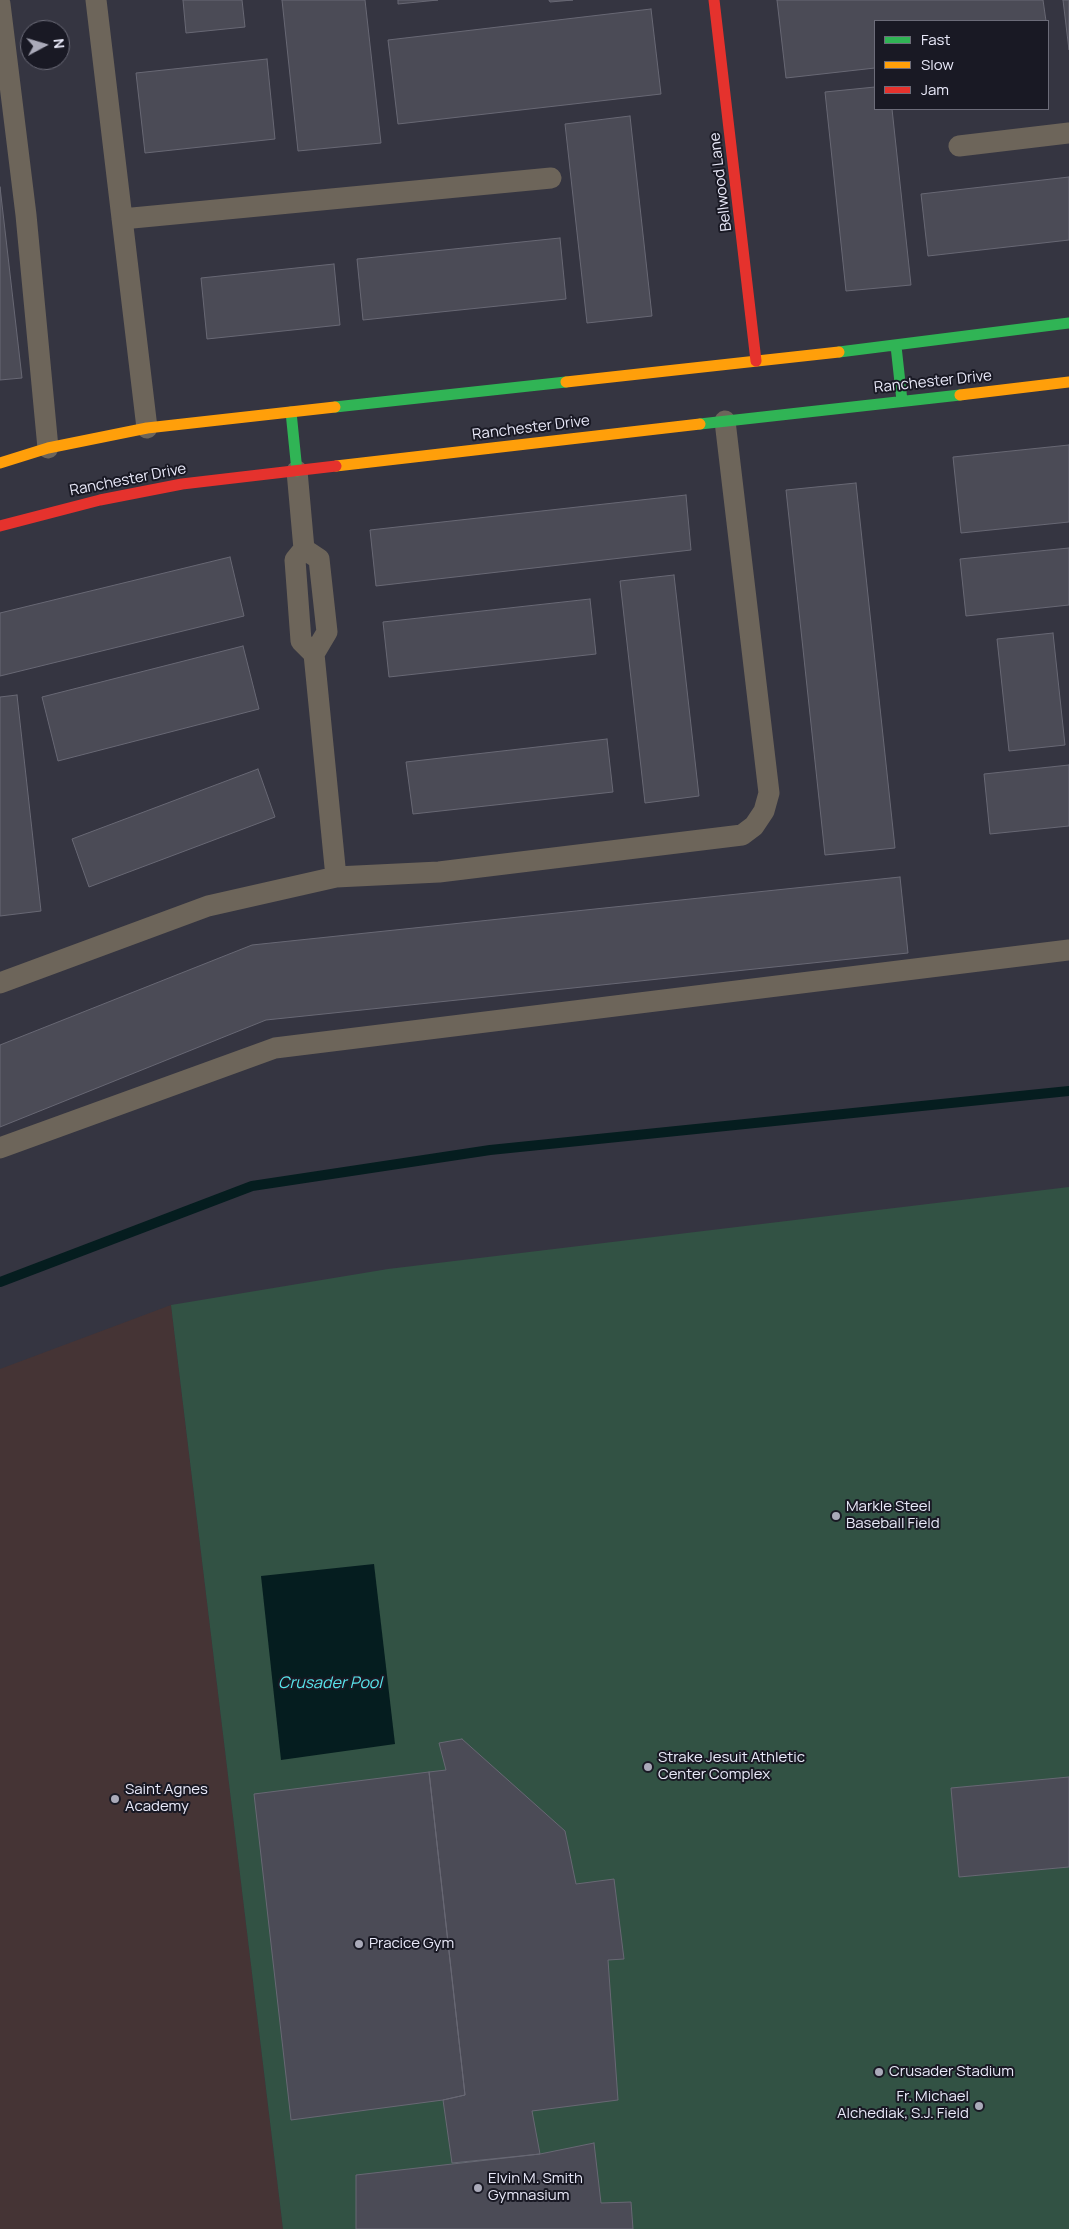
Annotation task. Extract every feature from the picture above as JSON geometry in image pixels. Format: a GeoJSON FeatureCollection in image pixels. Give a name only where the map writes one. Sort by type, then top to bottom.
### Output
{"type":"FeatureCollection","features":[{"type":"Feature","properties":{"kind":"street","name":"Bellwood Lane"},"geometry":{"type":"LineString","coordinates":[[714,0],[756,361]]}},
{"type":"Feature","properties":{"kind":"street"},"geometry":{"type":"LineString","coordinates":[[0,463],[48,448],[147,428],[896,346],[1069,323]]}},
{"type":"Feature","properties":{"kind":"street"},"geometry":{"type":"LineString","coordinates":[[896,346],[902,401]]}},
{"type":"Feature","properties":{"kind":"street","name":"Ranchester Drive"},"geometry":{"type":"LineString","coordinates":[[0,526],[100,500],[182,484],[1069,382]]}},
{"type":"Feature","properties":{"kind":"street"},"geometry":{"type":"LineString","coordinates":[[291,412],[297,471]]}},
{"type":"Feature","properties":{"kind":"lane"},"geometry":{"type":"LineString","coordinates":[[96,0],[147,428]]}},
{"type":"Feature","properties":{"kind":"lane"},"geometry":{"type":"LineString","coordinates":[[0,4],[26,215],[48,448]]}},
{"type":"Feature","properties":{"kind":"lane"},"geometry":{"type":"LineString","coordinates":[[959,146],[1069,133]]}},
{"type":"Feature","properties":{"kind":"lane"},"geometry":{"type":"LineString","coordinates":[[122,219],[551,178]]}},
{"type":"Feature","properties":{"kind":"lane"},"geometry":{"type":"LineString","coordinates":[[0,983],[208,906],[336,877],[439,872],[702,840],[742,835],[754,826],[764,811],[770,792],[725,421]]}},
{"type":"Feature","properties":{"kind":"lane"},"geometry":{"type":"LineString","coordinates":[[297,471],[304,549],[295,560],[301,641],[314,654],[336,877]]}},
{"type":"Feature","properties":{"kind":"lane"},"geometry":{"type":"LineString","coordinates":[[0,1148],[275,1048],[1069,950]]}},
{"type":"Feature","properties":{"kind":"shaded area","name":"Saint Agnes Academy"},"geometry":{"type":"Polygon","coordinates":[[[171,1305],[283,2229],[0,2229],[0,1369],[171,1305]]]}},
{"type":"Feature","properties":{"kind":"green space","name":"Strake Jesuit Athletic Center Complex"},"geometry":{"type":"Polygon","coordinates":[[[1069,1187],[1069,2229],[283,2229],[171,1305],[388,1269],[1069,1187]]]}},
{"type":"Feature","properties":{"kind":"water","name":"Crusader Pool"},"geometry":{"type":"Polygon","coordinates":[[[374,1564],[395,1744],[281,1760],[261,1576],[374,1564]]]}},
{"type":"Feature","properties":{"kind":"building"},"geometry":{"type":"Polygon","coordinates":[[[183,0],[242,0],[245,27],[186,33],[183,0]]]}},
{"type":"Feature","properties":{"kind":"building"},"geometry":{"type":"Polygon","coordinates":[[[282,0],[365,0],[381,143],[298,151],[282,0]]]}},
{"type":"Feature","properties":{"kind":"building"},"geometry":{"type":"Polygon","coordinates":[[[398,0],[438,0],[398,4],[398,0]]]}},
{"type":"Feature","properties":{"kind":"building"},"geometry":{"type":"Polygon","coordinates":[[[549,0],[573,0],[550,2],[549,0]]]}},
{"type":"Feature","properties":{"kind":"building"},"geometry":{"type":"Polygon","coordinates":[[[777,0],[1043,0],[1046,20],[874,20],[874,68],[786,78],[777,0]]]}},
{"type":"Feature","properties":{"kind":"building"},"geometry":{"type":"Polygon","coordinates":[[[1063,0],[1069,0],[1069,50],[1063,0]]]}},
{"type":"Feature","properties":{"kind":"building"},"geometry":{"type":"Polygon","coordinates":[[[651,9],[661,94],[398,124],[388,40],[651,9]]]}},
{"type":"Feature","properties":{"kind":"building"},"geometry":{"type":"Polygon","coordinates":[[[267,59],[275,139],[145,153],[136,73],[267,59]]]}},
{"type":"Feature","properties":{"kind":"building"},"geometry":{"type":"Polygon","coordinates":[[[874,87],[874,110],[892,110],[911,285],[846,291],[825,92],[874,87]]]}},
{"type":"Feature","properties":{"kind":"building"},"geometry":{"type":"Polygon","coordinates":[[[630,116],[652,316],[587,323],[565,124],[630,116]]]}},
{"type":"Feature","properties":{"kind":"building"},"geometry":{"type":"Polygon","coordinates":[[[1069,177],[1069,240],[928,256],[921,194],[1069,177]]]}},
{"type":"Feature","properties":{"kind":"building"},"geometry":{"type":"Polygon","coordinates":[[[0,187],[22,378],[0,380],[0,187]]]}},
{"type":"Feature","properties":{"kind":"building"},"geometry":{"type":"Polygon","coordinates":[[[560,238],[566,299],[363,320],[357,259],[560,238]]]}},
{"type":"Feature","properties":{"kind":"building"},"geometry":{"type":"Polygon","coordinates":[[[334,264],[340,325],[207,339],[201,278],[334,264]]]}},
{"type":"Feature","properties":{"kind":"building"},"geometry":{"type":"Polygon","coordinates":[[[1069,445],[1069,522],[961,533],[953,457],[1069,445]]]}},
{"type":"Feature","properties":{"kind":"building"},"geometry":{"type":"Polygon","coordinates":[[[856,483],[895,848],[825,855],[786,490],[856,483]]]}},
{"type":"Feature","properties":{"kind":"building"},"geometry":{"type":"Polygon","coordinates":[[[686,495],[691,550],[376,586],[370,530],[686,495]]]}},
{"type":"Feature","properties":{"kind":"building"},"geometry":{"type":"Polygon","coordinates":[[[1069,548],[1069,605],[966,616],[960,559],[1069,548]]]}},
{"type":"Feature","properties":{"kind":"building"},"geometry":{"type":"Polygon","coordinates":[[[230,557],[244,616],[0,676],[0,613],[230,557]]]}},
{"type":"Feature","properties":{"kind":"building"},"geometry":{"type":"Polygon","coordinates":[[[674,575],[699,796],[645,803],[620,581],[674,575]]]}},
{"type":"Feature","properties":{"kind":"building"},"geometry":{"type":"Polygon","coordinates":[[[590,599],[596,654],[389,677],[383,622],[590,599]]]}},
{"type":"Feature","properties":{"kind":"building"},"geometry":{"type":"Polygon","coordinates":[[[1053,633],[1065,745],[1009,751],[997,639],[1053,633]]]}},
{"type":"Feature","properties":{"kind":"building"},"geometry":{"type":"Polygon","coordinates":[[[243,646],[259,709],[58,761],[42,697],[243,646]]]}},
{"type":"Feature","properties":{"kind":"building"},"geometry":{"type":"Polygon","coordinates":[[[17,695],[41,911],[0,916],[0,697],[17,695]]]}},
{"type":"Feature","properties":{"kind":"building"},"geometry":{"type":"Polygon","coordinates":[[[607,739],[613,792],[413,814],[406,762],[607,739]]]}},
{"type":"Feature","properties":{"kind":"building"},"geometry":{"type":"Polygon","coordinates":[[[1069,765],[1069,826],[990,834],[984,774],[1069,765]]]}},
{"type":"Feature","properties":{"kind":"building"},"geometry":{"type":"Polygon","coordinates":[[[258,769],[275,817],[89,887],[72,839],[258,769]]]}},
{"type":"Feature","properties":{"kind":"building"},"geometry":{"type":"Polygon","coordinates":[[[900,877],[908,953],[266,1020],[0,1127],[0,1045],[252,945],[900,877]]]}},
{"type":"Feature","properties":{"kind":"building"},"geometry":{"type":"Polygon","coordinates":[[[462,1739],[565,1831],[576,1884],[614,1879],[624,1959],[608,1960],[618,2100],[532,2111],[540,2154],[452,2163],[443,2100],[465,2095],[429,1772],[446,1770],[439,1743],[462,1739]]]}},
{"type":"Feature","properties":{"kind":"building","name":"Pracice Gym"},"geometry":{"type":"Polygon","coordinates":[[[429,1772],[465,2095],[443,2100],[291,2120],[254,1794],[429,1772]]]}},
{"type":"Feature","properties":{"kind":"building"},"geometry":{"type":"Polygon","coordinates":[[[1069,1777],[1069,1867],[959,1877],[951,1788],[1069,1777]]]}},
{"type":"Feature","properties":{"kind":"building","name":"Elvin M. Smith Gymnasium"},"geometry":{"type":"Polygon","coordinates":[[[594,2143],[601,2203],[631,2202],[633,2229],[356,2229],[356,2175],[540,2154],[594,2143]]]}},
{"type":"Feature","properties":{"kind":"waterway"},"geometry":{"type":"LineString","coordinates":[[0,1282],[252,1186],[490,1150],[1069,1091]]}},
{"type":"Feature","properties":{"kind":"traffic: fast"},"geometry":{"type":"LineString","coordinates":[[839,352],[1069,323]]}},
{"type":"Feature","properties":{"kind":"traffic: fast"},"geometry":{"type":"LineString","coordinates":[[896,346],[902,401]]}},
{"type":"Feature","properties":{"kind":"traffic: fast"},"geometry":{"type":"LineString","coordinates":[[335,407],[566,382]]}},
{"type":"Feature","properties":{"kind":"traffic: fast"},"geometry":{"type":"LineString","coordinates":[[700,424],[960,395]]}},
{"type":"Feature","properties":{"kind":"traffic: fast"},"geometry":{"type":"LineString","coordinates":[[291,412],[297,471]]}},
{"type":"Feature","properties":{"kind":"traffic: slow"},"geometry":{"type":"LineString","coordinates":[[566,382],[839,352]]}},
{"type":"Feature","properties":{"kind":"traffic: slow"},"geometry":{"type":"LineString","coordinates":[[960,395],[1069,382]]}},
{"type":"Feature","properties":{"kind":"traffic: slow"},"geometry":{"type":"LineString","coordinates":[[0,463],[48,448],[147,428],[335,407]]}},
{"type":"Feature","properties":{"kind":"traffic: slow"},"geometry":{"type":"LineString","coordinates":[[336,466],[700,424]]}},
{"type":"Feature","properties":{"kind":"traffic: jam"},"geometry":{"type":"LineString","coordinates":[[714,0],[756,361]]}},
{"type":"Feature","properties":{"kind":"traffic: jam"},"geometry":{"type":"LineString","coordinates":[[0,526],[100,500],[182,484],[336,466]]}},
{"type":"Feature","properties":{"kind":"place","name":"Markle Steel Baseball Field"},"geometry":{"type":"Point","coordinates":[836,1516]}},
{"type":"Feature","properties":{"kind":"place","name":"Strake Jesuit Athletic Center Complex"},"geometry":{"type":"Point","coordinates":[648,1767]}},
{"type":"Feature","properties":{"kind":"place","name":"Saint Agnes Academy"},"geometry":{"type":"Point","coordinates":[115,1799]}},
{"type":"Feature","properties":{"kind":"place","name":"Pracice Gym"},"geometry":{"type":"Point","coordinates":[359,1944]}},
{"type":"Feature","properties":{"kind":"place","name":"Crusader Stadium"},"geometry":{"type":"Point","coordinates":[879,2072]}},
{"type":"Feature","properties":{"kind":"place","name":"Fr. Michael Alchediak, S.J. Field"},"geometry":{"type":"Point","coordinates":[979,2106]}},
{"type":"Feature","properties":{"kind":"place","name":"Elvin M. Smith Gymnasium"},"geometry":{"type":"Point","coordinates":[478,2188]}}]}
